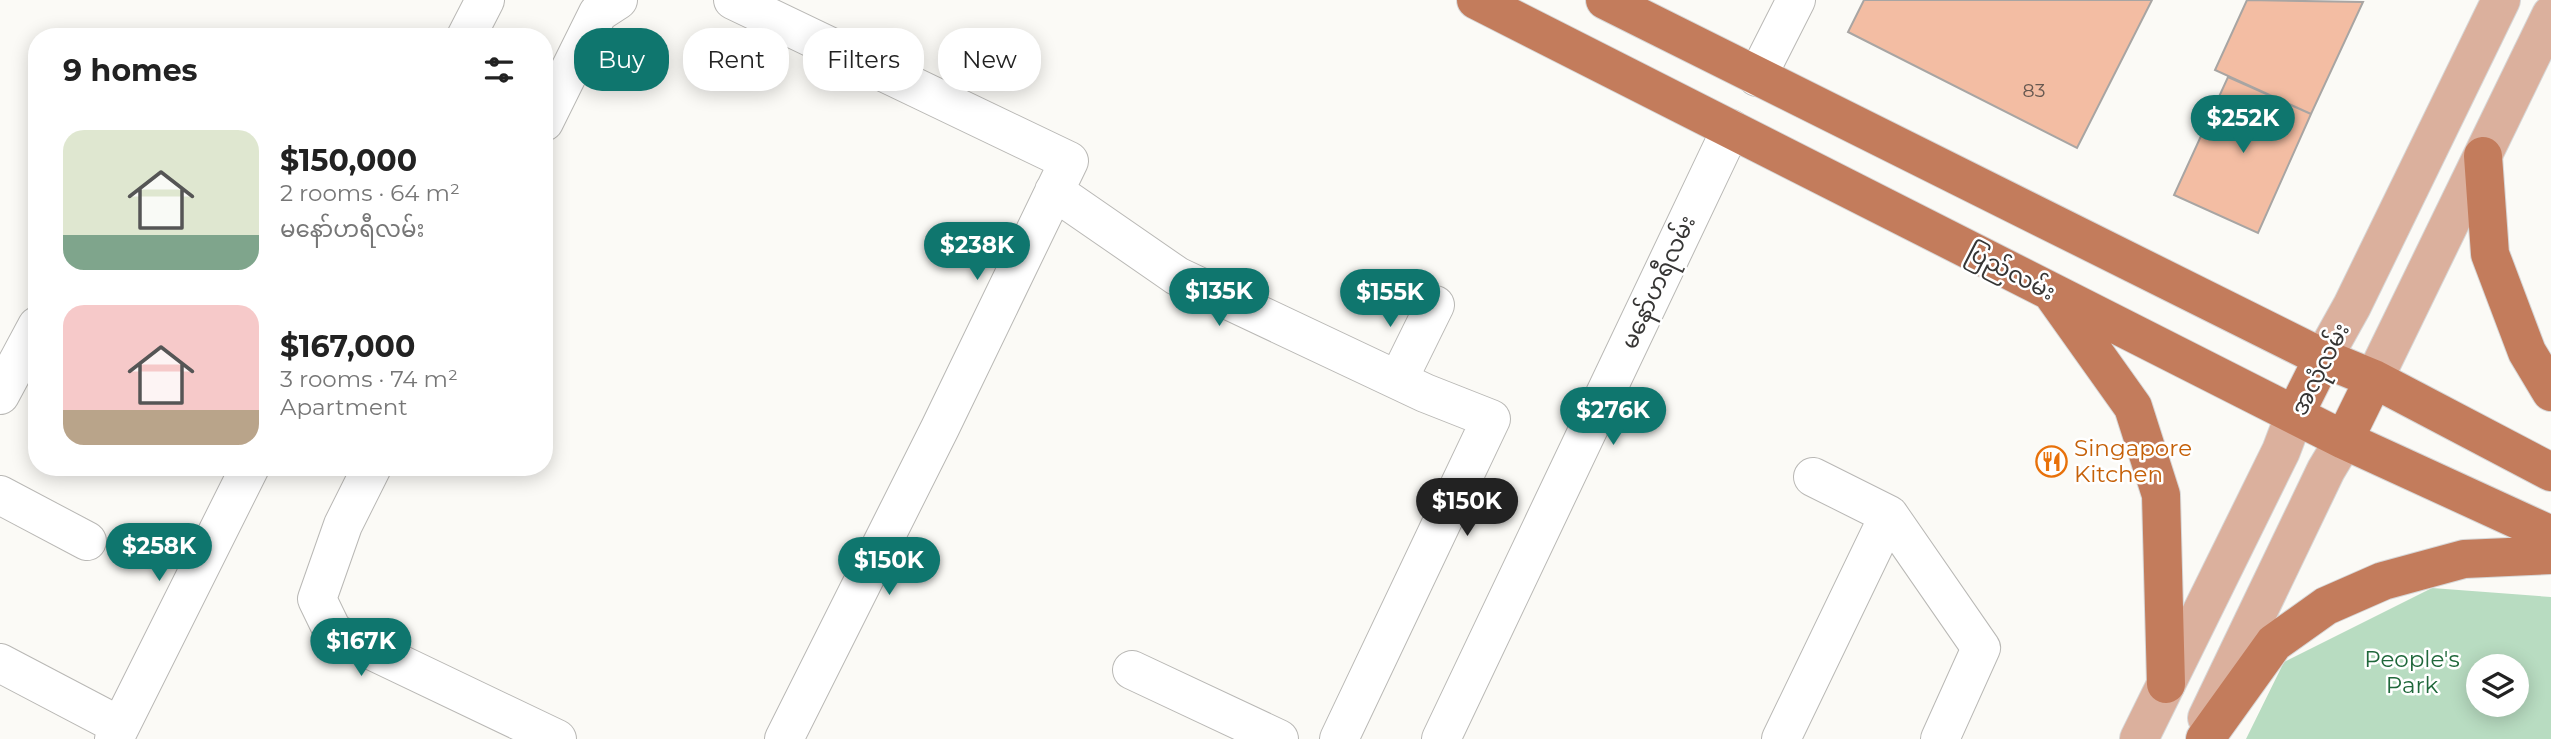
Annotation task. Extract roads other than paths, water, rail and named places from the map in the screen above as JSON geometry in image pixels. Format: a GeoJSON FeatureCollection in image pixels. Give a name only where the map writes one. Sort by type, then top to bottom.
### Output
{"type":"FeatureCollection","features":[{"type":"Feature","properties":{"kind":"highway","name":"ပြည်လမ်း"},"geometry":{"type":"LineString","coordinates":[[1476,0],[2344,440],[2551,535]]}},
{"type":"Feature","properties":{"kind":"highway"},"geometry":{"type":"LineString","coordinates":[[1605,0],[2323,358],[2374,379],[2551,472]]}},
{"type":"Feature","properties":{"kind":"highway"},"geometry":{"type":"LineString","coordinates":[[2483,156],[2490,254],[2527,352],[2551,392]]}},
{"type":"Feature","properties":{"kind":"highway"},"geometry":{"type":"LineString","coordinates":[[2050,292],[2133,407],[2161,495],[2166,684]]}},
{"type":"Feature","properties":{"kind":"highway","name":"အလုံလမ်း"},"geometry":{"type":"LineString","coordinates":[[2295,414],[2323,358]]}},
{"type":"Feature","properties":{"kind":"highway"},"geometry":{"type":"LineString","coordinates":[[2344,440],[2374,379]]}},
{"type":"Feature","properties":{"kind":"highway"},"geometry":{"type":"LineString","coordinates":[[2205,739],[2274,643],[2326,606],[2383,581],[2464,559],[2551,555]]}},
{"type":"Feature","properties":{"kind":"main road","name":"အလုံလမ်း"},"geometry":{"type":"LineString","coordinates":[[2323,358],[2352,306],[2501,0]]}},
{"type":"Feature","properties":{"kind":"main road"},"geometry":{"type":"LineString","coordinates":[[2374,379],[2551,15]]}},
{"type":"Feature","properties":{"kind":"main road","name":"အလုံလမ်း"},"geometry":{"type":"LineString","coordinates":[[2139,739],[2281,451],[2295,414]]}},
{"type":"Feature","properties":{"kind":"main road"},"geometry":{"type":"LineString","coordinates":[[2197,739],[2326,470],[2344,440]]}},
{"type":"Feature","properties":{"kind":"street"},"geometry":{"type":"LineString","coordinates":[[471,28],[485,0]]}},
{"type":"Feature","properties":{"kind":"street"},"geometry":{"type":"LineString","coordinates":[[733,0],[1062,176],[1177,276],[1398,380],[1490,419],[1339,739]]}},
{"type":"Feature","properties":{"kind":"street"},"geometry":{"type":"LineString","coordinates":[[1758,77],[1796,0]]}},
{"type":"Feature","properties":{"kind":"street"},"geometry":{"type":"LineString","coordinates":[[553,105],[608,6]]}},
{"type":"Feature","properties":{"kind":"street","name":"မနော်ဟရီလမ်း"},"geometry":{"type":"LineString","coordinates":[[1441,739],[1731,129]]}},
{"type":"Feature","properties":{"kind":"street"},"geometry":{"type":"LineString","coordinates":[[784,739],[940,428],[1062,176]]}},
{"type":"Feature","properties":{"kind":"street"},"geometry":{"type":"LineString","coordinates":[[1398,380],[1435,305]]}},
{"type":"Feature","properties":{"kind":"street"},"geometry":{"type":"LineString","coordinates":[[0,395],[28,343]]}},
{"type":"Feature","properties":{"kind":"street"},"geometry":{"type":"LineString","coordinates":[[0,663],[117,733],[246,476]]}},
{"type":"Feature","properties":{"kind":"street"},"geometry":{"type":"LineString","coordinates":[[368,476],[343,525],[317,599],[333,632],[557,739]]}},
{"type":"Feature","properties":{"kind":"street"},"geometry":{"type":"LineString","coordinates":[[1813,477],[1889,515],[1981,648],[1940,739]]}},
{"type":"Feature","properties":{"kind":"street"},"geometry":{"type":"LineString","coordinates":[[0,495],[87,541]]}},
{"type":"Feature","properties":{"kind":"street"},"geometry":{"type":"LineString","coordinates":[[1781,739],[1889,515]]}},
{"type":"Feature","properties":{"kind":"street"},"geometry":{"type":"LineString","coordinates":[[1132,670],[1279,739]]}},
{"type":"Feature","properties":{"kind":"place","name":"Singapore Kitchen"},"geometry":{"type":"Point","coordinates":[2051,461]}},
{"type":"Feature","properties":{"kind":"park label","name":"People's Park"},"geometry":{"type":"Point","coordinates":[2412,672]}}]}
